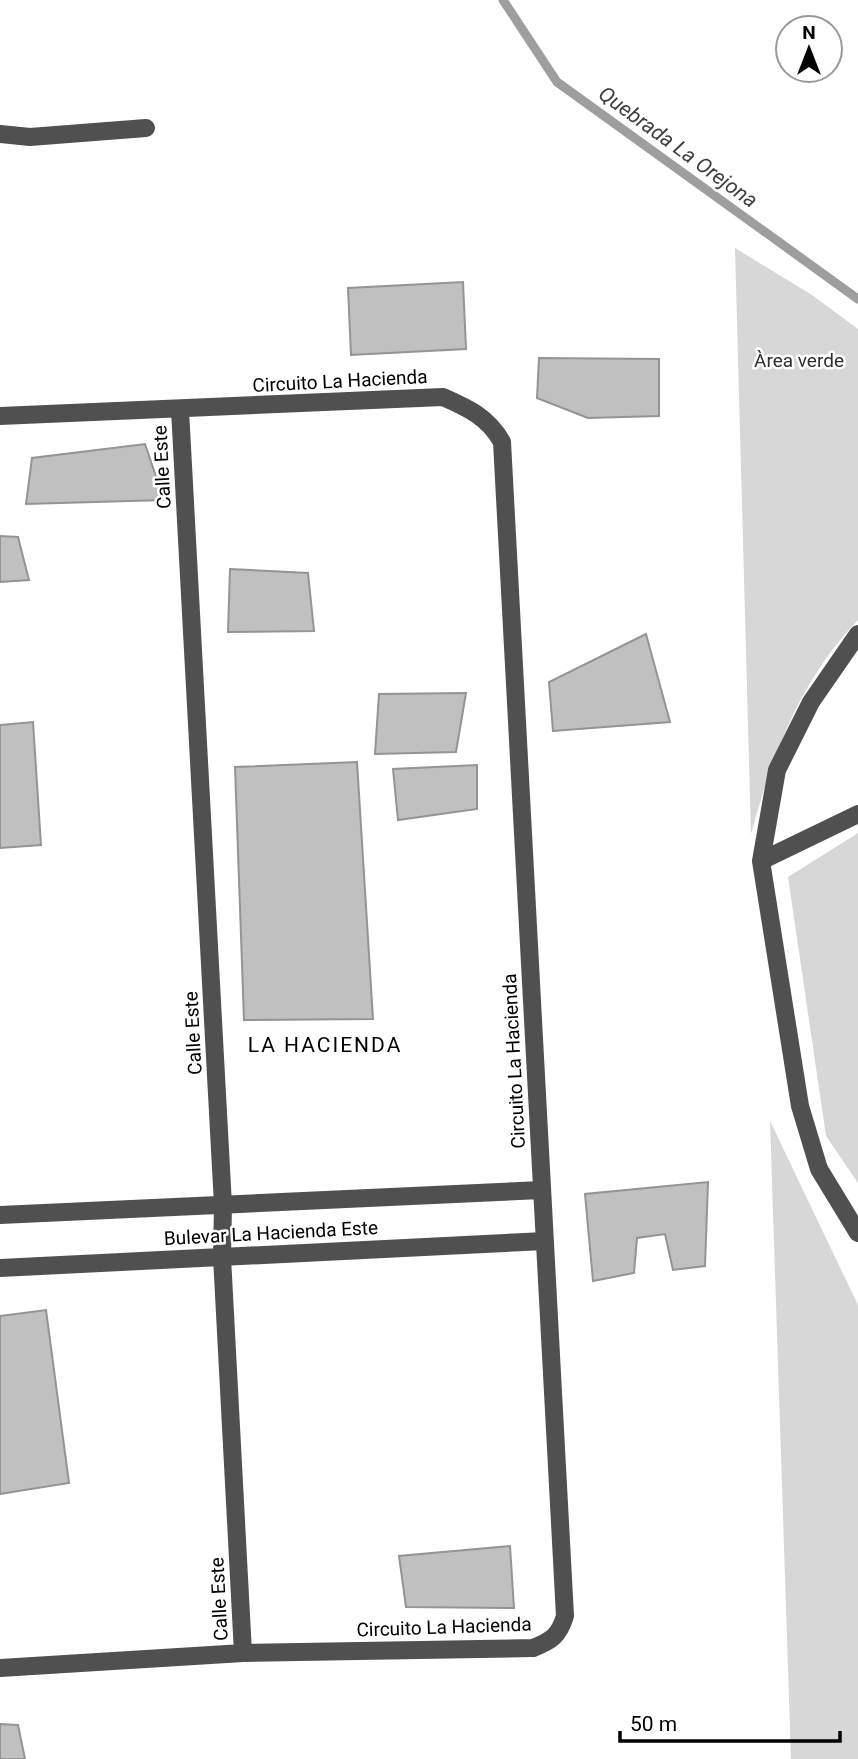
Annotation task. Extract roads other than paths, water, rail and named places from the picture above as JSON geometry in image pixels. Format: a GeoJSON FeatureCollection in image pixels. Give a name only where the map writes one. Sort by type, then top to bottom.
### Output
{"type":"FeatureCollection","features":[{"type":"Feature","properties":{"kind":"street"},"geometry":{"type":"LineString","coordinates":[[0,134],[30,137],[146,128]]}},
{"type":"Feature","properties":{"kind":"street","name":"Circuito La Hacienda"},"geometry":{"type":"LineString","coordinates":[[0,416],[443,397],[492,424],[502,442],[565,1616],[561,1632],[551,1641],[533,1648],[243,1653],[0,1668]]}},
{"type":"Feature","properties":{"kind":"street","name":"Calle Este"},"geometry":{"type":"LineString","coordinates":[[180,410],[223,1205],[222,1257],[243,1653]]}},
{"type":"Feature","properties":{"kind":"street"},"geometry":{"type":"LineString","coordinates":[[858,634],[811,702],[777,770],[761,861],[800,1106],[819,1169],[858,1233]]}},
{"type":"Feature","properties":{"kind":"street"},"geometry":{"type":"LineString","coordinates":[[761,861],[858,814]]}},
{"type":"Feature","properties":{"kind":"street","name":"Bulevar La Hacienda Este"},"geometry":{"type":"LineString","coordinates":[[0,1215],[542,1190]]}},
{"type":"Feature","properties":{"kind":"street","name":"Bulevar La Hacienda Este"},"geometry":{"type":"LineString","coordinates":[[0,1268],[545,1241]]}},
{"type":"Feature","properties":{"kind":"waterway","name":"Quebrada La Orejona"},"geometry":{"type":"LineString","coordinates":[[503,0],[557,82],[858,299]]}},
{"type":"Feature","properties":{"kind":"district","name":"LA HACIENDA"},"geometry":{"type":"Point","coordinates":[325,1045]}},
{"type":"Feature","properties":{"kind":"park label","name":"Àrea verde"},"geometry":{"type":"Point","coordinates":[799,360]}}]}
